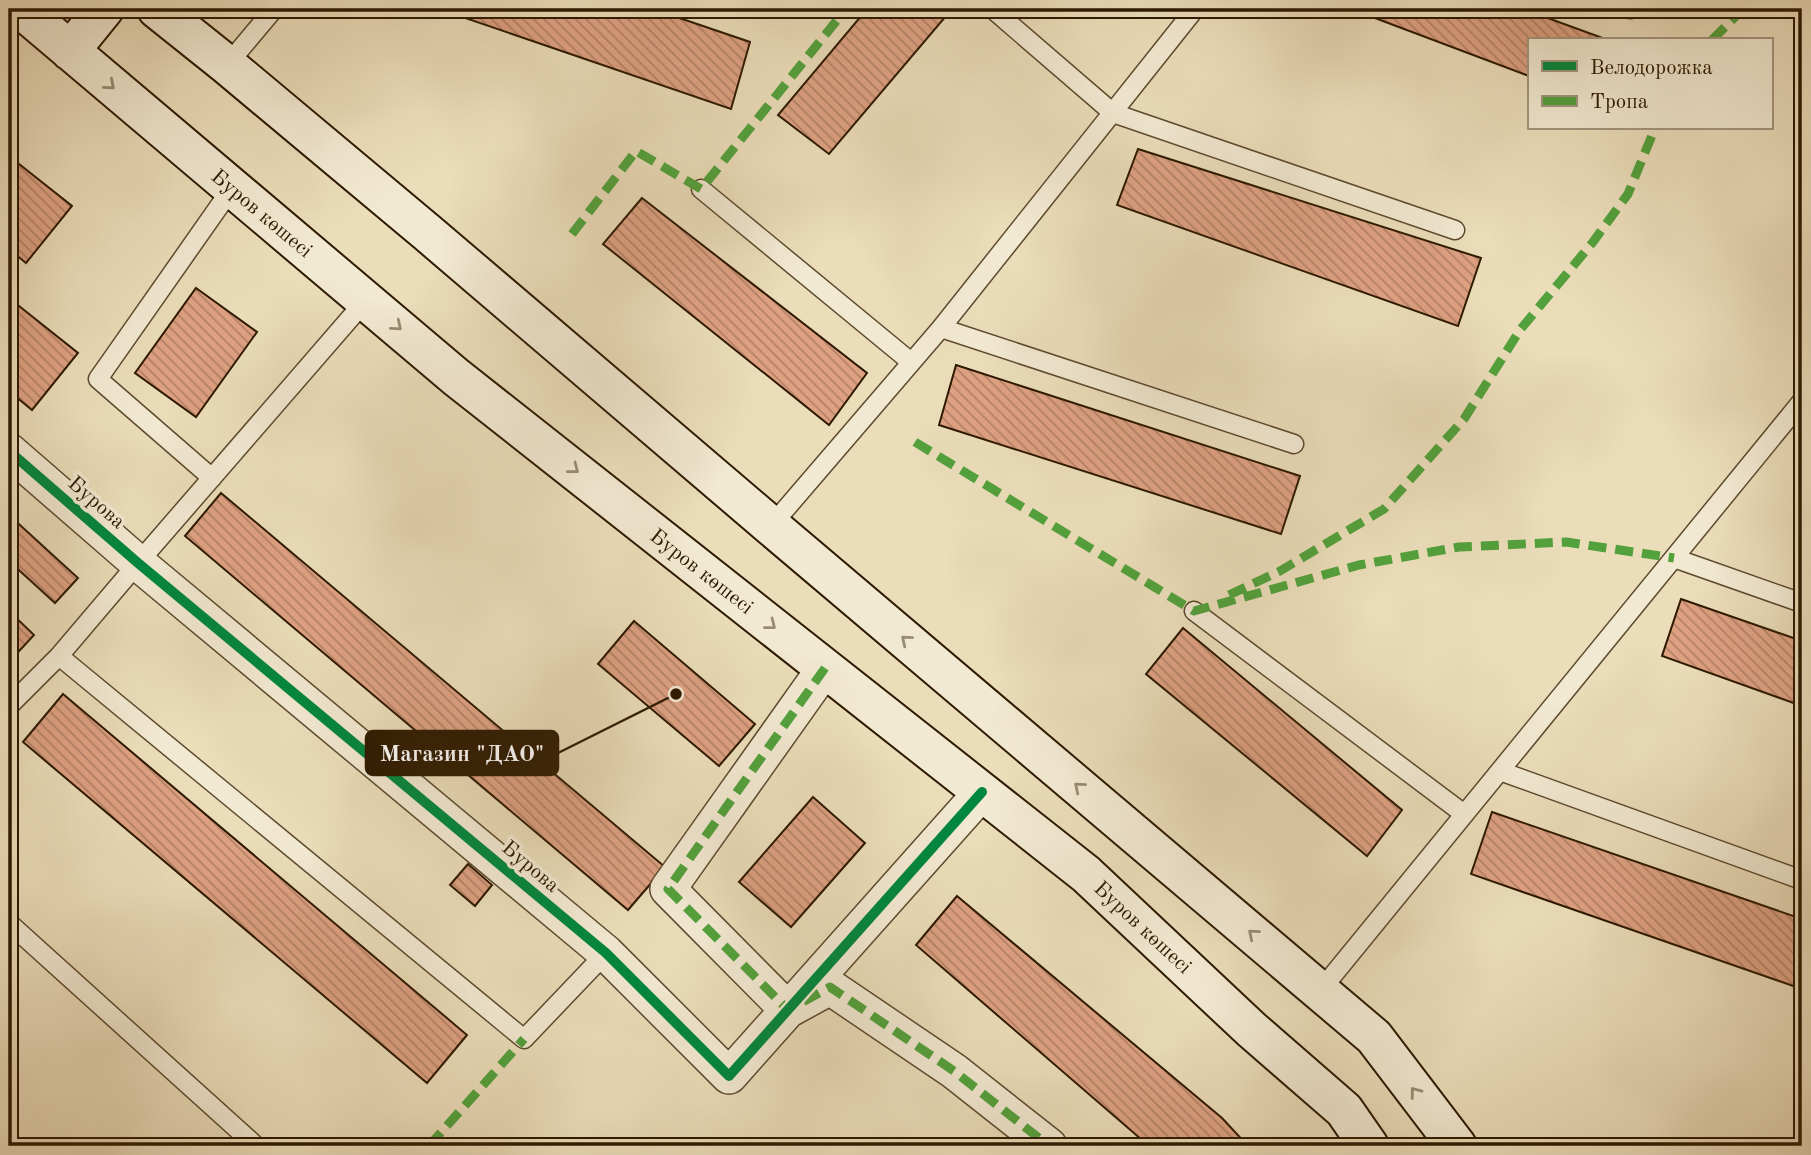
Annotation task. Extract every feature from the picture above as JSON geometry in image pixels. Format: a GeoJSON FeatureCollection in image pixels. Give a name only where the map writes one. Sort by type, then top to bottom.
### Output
{"type":"FeatureCollection","features":[{"type":"Feature","properties":{"kind":"main road","name":"Буров көшесі"},"geometry":{"type":"LineString","coordinates":[[21,9],[456,377],[1086,874],[1252,1030],[1344,1110],[1369,1146]]}},
{"type":"Feature","properties":{"kind":"main road"},"geometry":{"type":"LineString","coordinates":[[71,51],[104,9]]}},
{"type":"Feature","properties":{"kind":"main road"},"geometry":{"type":"LineString","coordinates":[[157,9],[429,234],[1374,1037],[1457,1146]]}},
{"type":"Feature","properties":{"kind":"street","name":"Бурова"},"geometry":{"type":"LineString","coordinates":[[9,451],[138,563],[606,953],[729,1076],[982,792]]}},
{"type":"Feature","properties":{"kind":"street"},"geometry":{"type":"LineString","coordinates":[[788,1010],[668,889],[825,668]]}},
{"type":"Feature","properties":{"kind":"street","name":"Бурова"},"geometry":{"type":"LineString","coordinates":[[788,1010],[830,988],[954,1071],[1049,1146]]}},
{"type":"Feature","properties":{"kind":"lane"},"geometry":{"type":"LineString","coordinates":[[227,65],[274,9]]}},
{"type":"Feature","properties":{"kind":"lane"},"geometry":{"type":"LineString","coordinates":[[771,526],[941,328],[1195,9]]}},
{"type":"Feature","properties":{"kind":"lane"},"geometry":{"type":"LineString","coordinates":[[996,12],[1113,113],[1455,230]]}},
{"type":"Feature","properties":{"kind":"lane"},"geometry":{"type":"LineString","coordinates":[[212,478],[98,379],[232,188]]}},
{"type":"Feature","properties":{"kind":"lane"},"geometry":{"type":"LineString","coordinates":[[701,189],[911,362]]}},
{"type":"Feature","properties":{"kind":"lane"},"geometry":{"type":"LineString","coordinates":[[9,706],[59,656],[366,300]]}},
{"type":"Feature","properties":{"kind":"lane"},"geometry":{"type":"LineString","coordinates":[[941,328],[1294,444]]}},
{"type":"Feature","properties":{"kind":"lane"},"geometry":{"type":"LineString","coordinates":[[1320,990],[1802,401]]}},
{"type":"Feature","properties":{"kind":"lane"},"geometry":{"type":"LineString","coordinates":[[1674,558],[1802,603]]}},
{"type":"Feature","properties":{"kind":"lane"},"geometry":{"type":"LineString","coordinates":[[1194,611],[1464,814]]}},
{"type":"Feature","properties":{"kind":"lane"},"geometry":{"type":"LineString","coordinates":[[59,656],[524,1039],[606,953]]}},
{"type":"Feature","properties":{"kind":"lane"},"geometry":{"type":"LineString","coordinates":[[1500,771],[1802,880]]}},
{"type":"Feature","properties":{"kind":"lane"},"geometry":{"type":"LineString","coordinates":[[9,923],[256,1146]]}},
{"type":"Feature","properties":{"kind":"building"},"geometry":{"type":"Polygon","coordinates":[[[439,9],[653,9],[750,42],[731,109],[439,9]]]}},
{"type":"Feature","properties":{"kind":"building"},"geometry":{"type":"Polygon","coordinates":[[[867,9],[952,9],[829,154],[778,115],[867,9]]]}},
{"type":"Feature","properties":{"kind":"building"},"geometry":{"type":"Polygon","coordinates":[[[1351,9],[1523,9],[1603,38],[1528,38],[1528,76],[1351,9]]]}},
{"type":"Feature","properties":{"kind":"building"},"geometry":{"type":"Polygon","coordinates":[[[1138,149],[1481,258],[1458,326],[1117,205],[1138,149]]]}},
{"type":"Feature","properties":{"kind":"building"},"geometry":{"type":"Polygon","coordinates":[[[9,156],[72,206],[26,263],[9,249],[9,156]]]}},
{"type":"Feature","properties":{"kind":"building"},"geometry":{"type":"Polygon","coordinates":[[[642,198],[867,373],[829,425],[603,244],[642,198]]]}},
{"type":"Feature","properties":{"kind":"building"},"geometry":{"type":"Polygon","coordinates":[[[196,288],[257,332],[196,417],[135,373],[196,288]]]}},
{"type":"Feature","properties":{"kind":"building"},"geometry":{"type":"Polygon","coordinates":[[[9,298],[78,353],[32,410],[9,391],[9,298]]]}},
{"type":"Feature","properties":{"kind":"building"},"geometry":{"type":"Polygon","coordinates":[[[956,365],[1300,476],[1281,534],[939,425],[956,365]]]}},
{"type":"Feature","properties":{"kind":"building"},"geometry":{"type":"Polygon","coordinates":[[[221,493],[665,867],[628,910],[185,536],[221,493]]]}},
{"type":"Feature","properties":{"kind":"building"},"geometry":{"type":"Polygon","coordinates":[[[9,515],[78,578],[55,603],[9,561],[9,515]]]}},
{"type":"Feature","properties":{"kind":"building"},"geometry":{"type":"Polygon","coordinates":[[[1681,599],[1802,641],[1802,706],[1662,656],[1681,599]]]}},
{"type":"Feature","properties":{"kind":"building"},"geometry":{"type":"Polygon","coordinates":[[[9,611],[34,635],[9,662],[9,611]]]}},
{"type":"Feature","properties":{"kind":"building"},"geometry":{"type":"Polygon","coordinates":[[[634,621],[755,724],[719,766],[598,664],[634,621]]]}},
{"type":"Feature","properties":{"kind":"building"},"geometry":{"type":"Polygon","coordinates":[[[1183,628],[1402,810],[1367,856],[1146,674],[1183,628]]]}},
{"type":"Feature","properties":{"kind":"building"},"geometry":{"type":"Polygon","coordinates":[[[63,694],[467,1035],[427,1083],[23,742],[63,694]]]}},
{"type":"Feature","properties":{"kind":"building"},"geometry":{"type":"Polygon","coordinates":[[[813,797],[865,843],[791,927],[739,882],[813,797]]]}},
{"type":"Feature","properties":{"kind":"building"},"geometry":{"type":"Polygon","coordinates":[[[1492,812],[1802,919],[1802,989],[1471,874],[1492,812]]]}},
{"type":"Feature","properties":{"kind":"building"},"geometry":{"type":"Polygon","coordinates":[[[468,864],[492,885],[475,906],[450,885],[468,864]]]}},
{"type":"Feature","properties":{"kind":"building"},"geometry":{"type":"Polygon","coordinates":[[[957,896],[1222,1118],[1248,1146],[1149,1146],[916,945],[957,896]]]}},
{"type":"Feature","properties":{"kind":"marked path"},"geometry":{"type":"LineString","coordinates":[[572,234],[636,151],[701,189],[846,9]]}},
{"type":"Feature","properties":{"kind":"marked path"},"geometry":{"type":"LineString","coordinates":[[1714,38],[1743,9]]}},
{"type":"Feature","properties":{"kind":"marked path"},"geometry":{"type":"LineString","coordinates":[[1229,595],[1280,571],[1384,509],[1464,419],[1520,330],[1593,242],[1628,194],[1654,130]]}},
{"type":"Feature","properties":{"kind":"marked path"},"geometry":{"type":"LineString","coordinates":[[915,442],[1194,611],[1359,565],[1459,547],[1566,542],[1674,558]]}},
{"type":"Feature","properties":{"kind":"marked path"},"geometry":{"type":"LineString","coordinates":[[825,668],[668,889],[788,1010],[830,987],[954,1071],[1049,1146]]}},
{"type":"Feature","properties":{"kind":"marked path"},"geometry":{"type":"LineString","coordinates":[[429,1146],[524,1039]]}},
{"type":"Feature","properties":{"kind":"cycle path"},"geometry":{"type":"LineString","coordinates":[[9,451],[138,563],[606,953],[729,1076],[982,792]]}},
{"type":"Feature","properties":{"kind":"place","name":"Магазин \"ДАО\""},"geometry":{"type":"Point","coordinates":[676,694]}}]}
